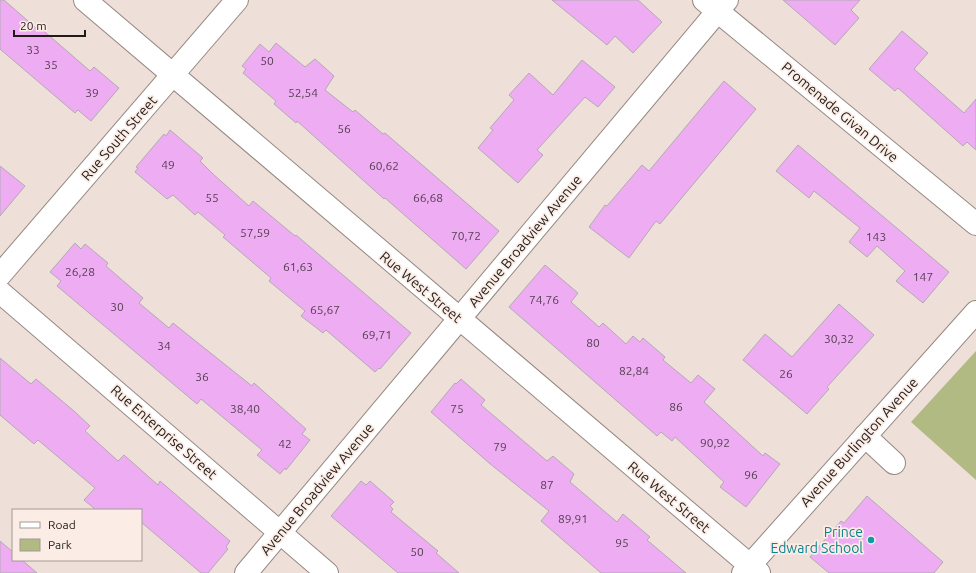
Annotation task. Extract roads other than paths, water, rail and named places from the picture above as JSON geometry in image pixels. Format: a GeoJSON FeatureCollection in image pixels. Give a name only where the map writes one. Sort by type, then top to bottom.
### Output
{"type":"FeatureCollection","features":[{"type":"Feature","properties":{"kind":"street","name":"Rue West Street"},"geometry":{"type":"LineString","coordinates":[[85,0],[751,570]]}},
{"type":"Feature","properties":{"kind":"street","name":"Rue South Street"},"geometry":{"type":"LineString","coordinates":[[0,275],[237,0]]}},
{"type":"Feature","properties":{"kind":"street","name":"Promenade Givan Drive"},"geometry":{"type":"LineString","coordinates":[[716,4],[976,224]]}},
{"type":"Feature","properties":{"kind":"street","name":"Avenue Broadview Avenue"},"geometry":{"type":"LineString","coordinates":[[246,573],[459,320],[716,4]]}},
{"type":"Feature","properties":{"kind":"street","name":"Rue Enterprise Street"},"geometry":{"type":"LineString","coordinates":[[0,292],[327,573]]}},
{"type":"Feature","properties":{"kind":"street","name":"Avenue Burlington Avenue"},"geometry":{"type":"LineString","coordinates":[[751,570],[865,436],[976,312]]}},
{"type":"Feature","properties":{"kind":"street"},"geometry":{"type":"LineString","coordinates":[[865,436],[894,463]]}},
{"type":"Feature","properties":{"kind":"place","name":"Prince Edward School"},"geometry":{"type":"Point","coordinates":[871,540]}}]}
